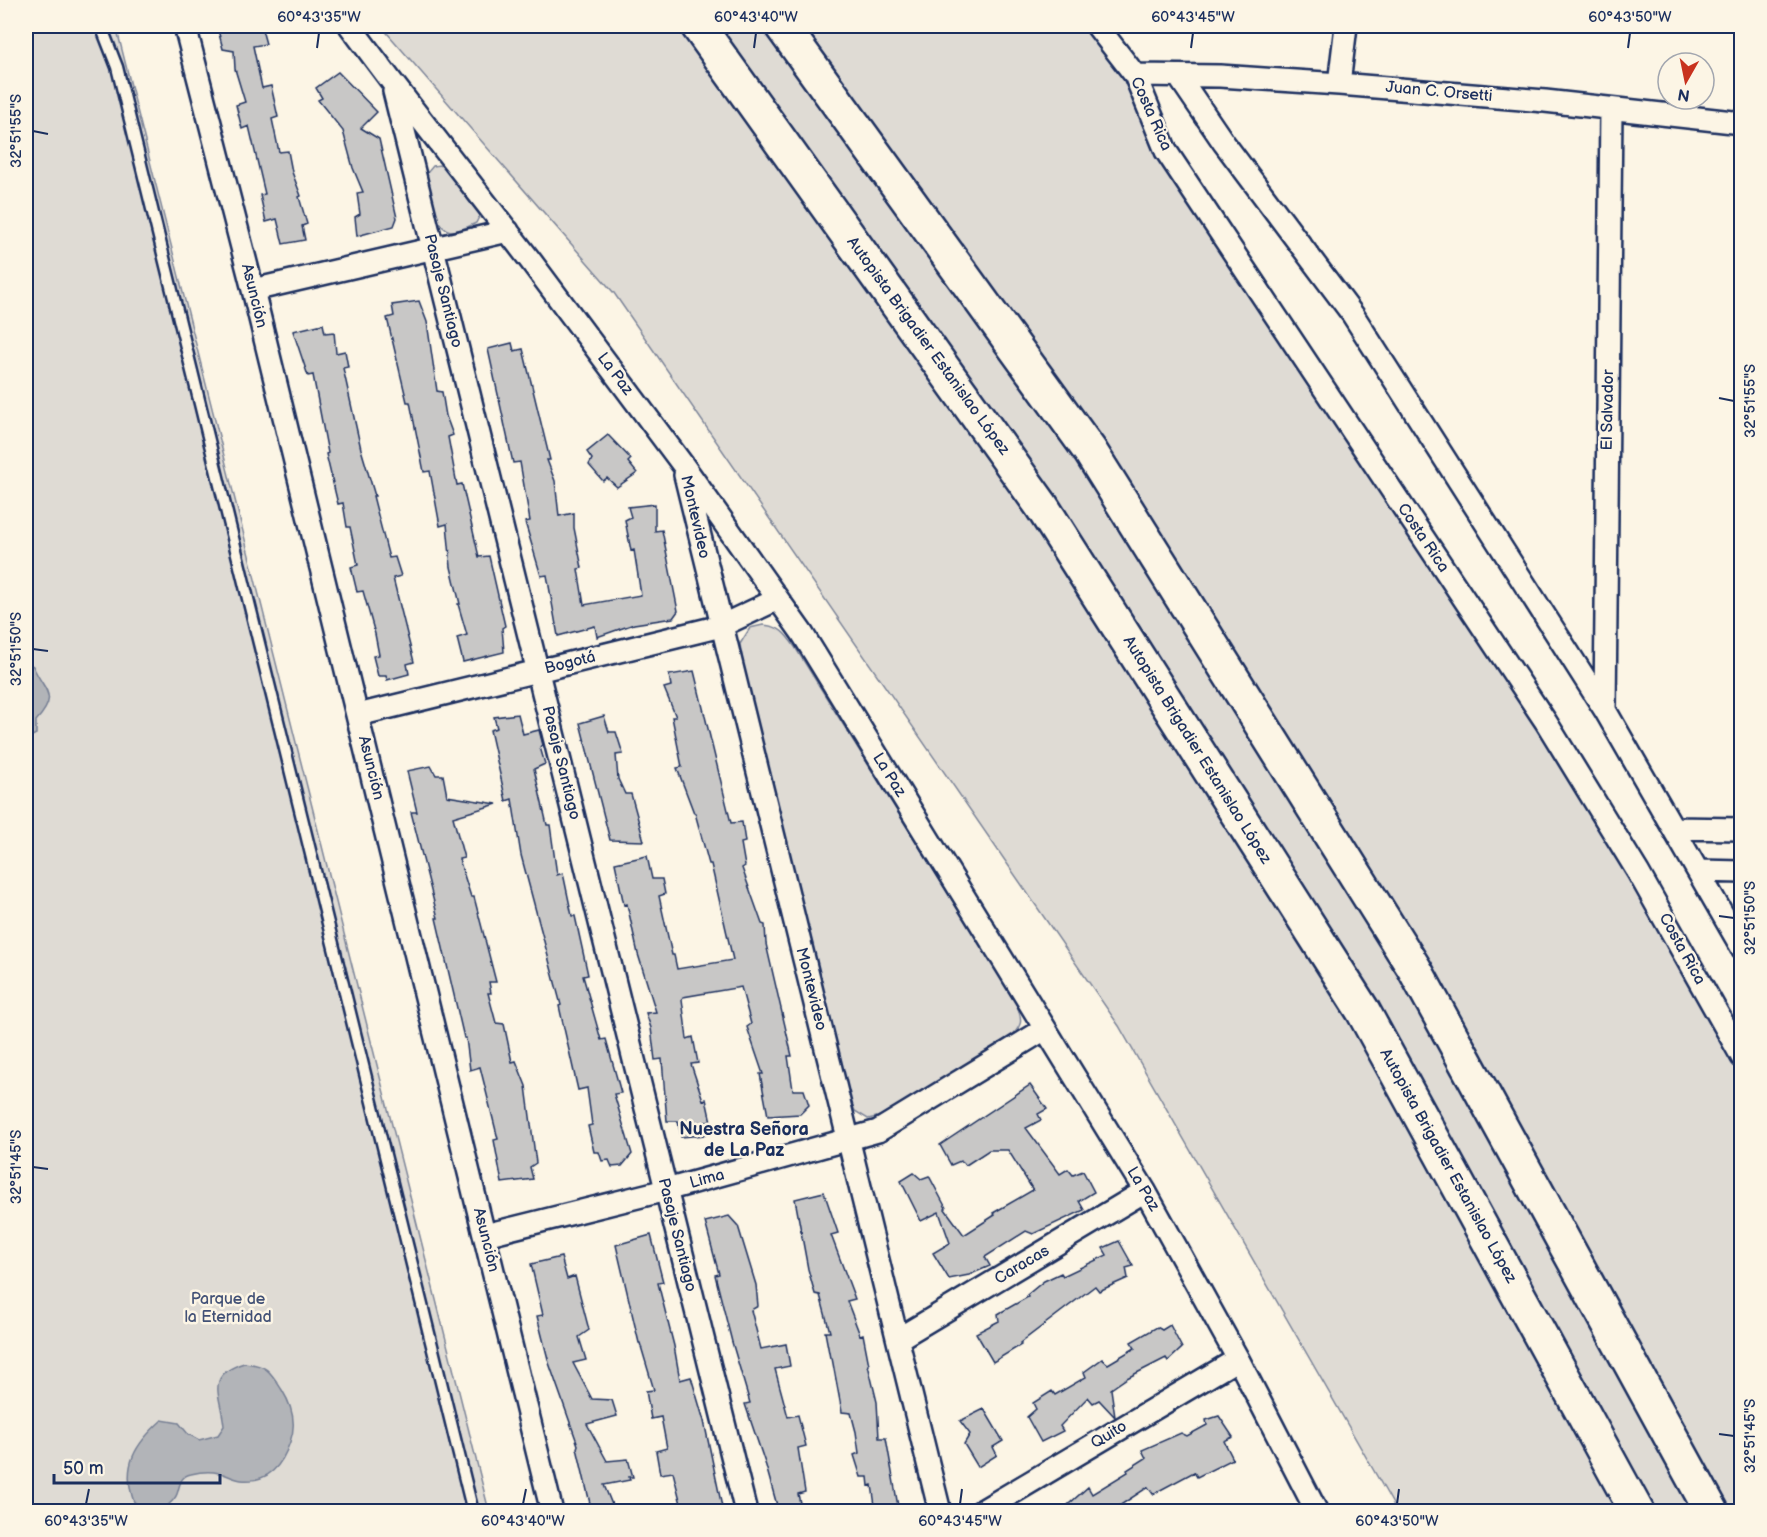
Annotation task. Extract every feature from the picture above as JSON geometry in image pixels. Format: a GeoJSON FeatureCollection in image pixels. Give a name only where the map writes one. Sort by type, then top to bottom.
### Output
{"type":"FeatureCollection","features":[{"type":"Feature","properties":{"kind":"highway","name":"Autopista Brigadier Estanislao López"},"geometry":{"type":"LineString","coordinates":[[698,26],[1041,505],[1363,1011],[1637,1512]]}},
{"type":"Feature","properties":{"kind":"highway"},"geometry":{"type":"LineString","coordinates":[[782,26],[1090,451],[1395,938],[1712,1512]]}},
{"type":"Feature","properties":{"kind":"street","name":"Asunción"},"geometry":{"type":"LineString","coordinates":[[185,26],[358,715],[552,1512]]}},
{"type":"Feature","properties":{"kind":"street","name":"Pasaje Santiago"},"geometry":{"type":"LineString","coordinates":[[350,26],[392,82],[746,1512]]}},
{"type":"Feature","properties":{"kind":"street","name":"Costa Rica"},"geometry":{"type":"LineString","coordinates":[[1097,26],[1135,75],[1166,151],[1546,722],[1638,872],[1742,1057]]}},
{"type":"Feature","properties":{"kind":"street"},"geometry":{"type":"LineString","coordinates":[[1339,84],[1346,26]]}},
{"type":"Feature","properties":{"kind":"street","name":"Juan C. Orsetti"},"geometry":{"type":"LineString","coordinates":[[1135,75],[1220,76],[1339,84],[1742,123]]}},
{"type":"Feature","properties":{"kind":"street"},"geometry":{"type":"LineString","coordinates":[[1179,77],[1224,142],[1353,315],[1605,710],[1742,948]]}},
{"type":"Feature","properties":{"kind":"street","name":"La Paz"},"geometry":{"type":"LineString","coordinates":[[392,82],[508,231],[683,465],[802,633],[1145,1191],[1238,1359],[1317,1512]]}},
{"type":"Feature","properties":{"kind":"street","name":"El Salvador"},"geometry":{"type":"LineString","coordinates":[[1605,710],[1611,109]]}},
{"type":"Feature","properties":{"kind":"street"},"geometry":{"type":"LineString","coordinates":[[253,290],[508,231]]}},
{"type":"Feature","properties":{"kind":"street","name":"Montevideo"},"geometry":{"type":"LineString","coordinates":[[683,465],[940,1512]]}},
{"type":"Feature","properties":{"kind":"street","name":"Bogotá"},"geometry":{"type":"LineString","coordinates":[[358,715],[721,626],[778,599]]}},
{"type":"Feature","properties":{"kind":"street"},"geometry":{"type":"LineString","coordinates":[[1673,828],[1742,829]]}},
{"type":"Feature","properties":{"kind":"street"},"geometry":{"type":"LineString","coordinates":[[1699,872],[1742,872]]}},
{"type":"Feature","properties":{"kind":"street","name":"Lima"},"geometry":{"type":"LineString","coordinates":[[485,1234],[666,1190],[878,1131],[1045,1029]]}},
{"type":"Feature","properties":{"kind":"street","name":"Caracas"},"geometry":{"type":"LineString","coordinates":[[898,1339],[1145,1191]]}},
{"type":"Feature","properties":{"kind":"street","name":"Quito"},"geometry":{"type":"LineString","coordinates":[[980,1512],[1238,1359]]}},
{"type":"Feature","properties":{"kind":"lane"},"geometry":{"type":"LineString","coordinates":[[101,26],[117,67],[473,1512]]}},
{"type":"Feature","properties":{"kind":"green space","name":"Parque de la Eternidad"},"geometry":{"type":"Polygon","coordinates":[[[26,26],[116,26],[489,1511],[26,1511],[26,26]]]}},
{"type":"Feature","properties":{"kind":"green space"},"geometry":{"type":"Polygon","coordinates":[[[381,26],[1097,26],[1166,151],[1546,722],[1741,1057],[1741,1511],[1397,1511],[1119,1026],[614,293],[381,26]]]}},
{"type":"Feature","properties":{"kind":"green space"},"geometry":{"type":"Polygon","coordinates":[[[440,165],[447,170],[480,215],[476,223],[453,231],[447,230],[437,219],[426,178],[433,166],[440,165]]]}},
{"type":"Feature","properties":{"kind":"green space"},"geometry":{"type":"Polygon","coordinates":[[[763,625],[782,631],[795,647],[1015,1001],[1020,1014],[1019,1027],[1007,1041],[881,1116],[868,1119],[855,1111],[849,1096],[743,664],[740,644],[750,628],[763,625]]]}},
{"type":"Feature","properties":{"kind":"shaded area"},"geometry":{"type":"Polygon","coordinates":[[[26,662],[33,666],[48,693],[48,699],[47,705],[36,721],[36,734],[26,739],[26,662]]]}},
{"type":"Feature","properties":{"kind":"shaded area"},"geometry":{"type":"Polygon","coordinates":[[[244,1363],[258,1365],[267,1370],[286,1396],[291,1409],[292,1435],[287,1450],[278,1465],[267,1475],[251,1480],[212,1472],[187,1475],[181,1481],[175,1498],[165,1508],[144,1508],[134,1502],[130,1489],[130,1467],[144,1438],[162,1420],[179,1423],[188,1434],[199,1440],[218,1435],[224,1426],[218,1395],[219,1380],[232,1368],[244,1363]]]}},
{"type":"Feature","properties":{"kind":"building"},"geometry":{"type":"Polygon","coordinates":[[[217,26],[261,26],[266,44],[253,46],[262,88],[271,86],[278,117],[272,119],[279,152],[288,151],[292,172],[301,196],[299,197],[307,224],[302,226],[305,240],[283,244],[277,219],[266,222],[260,195],[265,194],[249,126],[242,129],[236,105],[245,102],[235,69],[234,51],[223,49],[217,26]]]}},
{"type":"Feature","properties":{"kind":"building"},"geometry":{"type":"Polygon","coordinates":[[[338,72],[377,112],[361,128],[379,139],[397,218],[394,226],[357,236],[355,217],[360,214],[357,193],[363,192],[353,168],[343,131],[318,100],[322,98],[316,88],[338,72]]]}},
{"type":"Feature","properties":{"kind":"building"},"geometry":{"type":"Polygon","coordinates":[[[419,301],[427,322],[437,391],[442,392],[446,416],[453,435],[448,437],[457,485],[462,484],[479,557],[489,556],[505,626],[502,628],[504,652],[463,662],[457,638],[467,635],[451,567],[447,524],[440,526],[430,471],[424,472],[410,402],[407,402],[387,318],[394,316],[392,305],[419,301]]]}},
{"type":"Feature","properties":{"kind":"building"},"geometry":{"type":"Polygon","coordinates":[[[323,324],[325,333],[334,332],[336,353],[345,351],[348,367],[343,368],[361,449],[375,496],[373,496],[389,558],[395,557],[401,576],[393,578],[414,662],[407,664],[409,674],[387,680],[386,676],[378,676],[373,656],[379,655],[375,634],[363,591],[357,592],[351,567],[358,565],[350,527],[347,527],[343,503],[338,504],[326,454],[328,453],[313,375],[308,376],[293,331],[323,324]]]}},
{"type":"Feature","properties":{"kind":"building"},"geometry":{"type":"Polygon","coordinates":[[[512,343],[514,351],[523,349],[550,460],[547,460],[555,481],[559,516],[574,513],[574,528],[582,568],[578,569],[584,605],[641,595],[634,550],[631,551],[625,520],[631,517],[628,507],[655,504],[655,531],[662,530],[678,611],[673,618],[634,624],[597,637],[595,626],[558,636],[547,575],[541,576],[525,522],[530,521],[520,462],[513,463],[488,349],[512,343]]]}},
{"type":"Feature","properties":{"kind":"building"},"geometry":{"type":"Polygon","coordinates":[[[608,435],[631,459],[628,462],[637,473],[617,487],[607,478],[603,481],[589,465],[592,459],[587,452],[608,435]]]}},
{"type":"Feature","properties":{"kind":"building"},"geometry":{"type":"Polygon","coordinates":[[[694,671],[731,823],[742,822],[745,842],[741,843],[745,866],[742,868],[762,924],[765,925],[766,944],[792,1056],[788,1056],[793,1090],[804,1090],[809,1105],[800,1114],[768,1116],[760,1074],[763,1074],[747,1027],[751,1024],[741,987],[683,997],[687,1039],[693,1037],[698,1063],[691,1064],[703,1100],[706,1099],[711,1122],[704,1122],[705,1135],[681,1137],[678,1121],[667,1121],[662,1059],[655,1060],[651,1028],[646,1013],[656,1012],[638,954],[627,904],[624,905],[615,863],[647,856],[652,879],[662,879],[665,894],[659,896],[677,969],[733,960],[711,864],[709,864],[695,813],[677,768],[682,767],[672,717],[676,717],[664,688],[671,686],[669,675],[694,671]]]}},
{"type":"Feature","properties":{"kind":"building"},"geometry":{"type":"Polygon","coordinates":[[[518,714],[523,734],[539,730],[543,745],[540,747],[545,764],[534,769],[547,825],[550,825],[557,875],[563,873],[572,916],[575,916],[588,975],[583,976],[601,1040],[606,1039],[621,1093],[614,1094],[632,1154],[622,1166],[612,1167],[609,1160],[602,1161],[599,1152],[594,1152],[588,1126],[592,1125],[587,1088],[578,1090],[559,1006],[561,1005],[521,855],[512,799],[506,801],[490,730],[497,728],[494,717],[518,714]]]}},
{"type":"Feature","properties":{"kind":"building"},"geometry":{"type":"Polygon","coordinates":[[[604,716],[609,732],[616,732],[623,754],[616,755],[618,779],[625,794],[631,794],[644,841],[610,840],[580,723],[604,716]]]}},
{"type":"Feature","properties":{"kind":"building"},"geometry":{"type":"Polygon","coordinates":[[[431,766],[436,775],[443,775],[447,796],[497,804],[453,817],[464,858],[459,859],[471,897],[474,897],[496,982],[489,982],[491,993],[488,993],[496,1023],[504,1024],[512,1062],[516,1061],[526,1086],[536,1163],[530,1167],[533,1179],[502,1183],[494,1140],[498,1139],[480,1067],[470,1070],[466,1038],[464,1038],[436,918],[438,918],[411,812],[417,812],[407,771],[431,766]]]}},
{"type":"Feature","properties":{"kind":"building"},"geometry":{"type":"Polygon","coordinates":[[[1030,1085],[1047,1109],[1038,1114],[1041,1120],[1026,1128],[1060,1174],[1068,1169],[1073,1175],[1083,1171],[1094,1192],[1079,1201],[1084,1210],[1033,1234],[1026,1231],[985,1257],[990,1266],[969,1275],[949,1279],[933,1253],[950,1243],[939,1212],[921,1221],[901,1181],[914,1173],[921,1179],[929,1176],[945,1209],[964,1235],[995,1215],[993,1213],[1033,1190],[1008,1150],[989,1150],[966,1165],[960,1161],[951,1165],[940,1145],[1030,1085]]]}},
{"type":"Feature","properties":{"kind":"building"},"geometry":{"type":"Polygon","coordinates":[[[824,1192],[838,1233],[831,1235],[855,1299],[847,1301],[860,1335],[863,1334],[877,1402],[879,1438],[886,1438],[899,1512],[876,1512],[872,1485],[869,1486],[868,1477],[861,1477],[854,1455],[859,1453],[856,1432],[851,1413],[842,1412],[825,1332],[830,1332],[820,1295],[815,1294],[808,1269],[795,1199],[824,1192]]]}},
{"type":"Feature","properties":{"kind":"building"},"geometry":{"type":"Polygon","coordinates":[[[729,1216],[738,1226],[756,1285],[758,1306],[751,1310],[761,1349],[786,1344],[790,1366],[775,1369],[788,1417],[798,1415],[806,1446],[798,1448],[805,1492],[798,1494],[800,1503],[778,1509],[745,1404],[750,1403],[715,1275],[719,1274],[705,1222],[729,1216]]]}},
{"type":"Feature","properties":{"kind":"building"},"geometry":{"type":"Polygon","coordinates":[[[651,1235],[663,1282],[658,1283],[680,1380],[691,1377],[704,1421],[723,1512],[683,1512],[673,1472],[660,1474],[656,1451],[667,1448],[661,1417],[651,1419],[646,1391],[654,1390],[639,1343],[616,1245],[651,1235]]]}},
{"type":"Feature","properties":{"kind":"building"},"geometry":{"type":"Polygon","coordinates":[[[1119,1241],[1133,1266],[1126,1268],[1128,1278],[1099,1291],[1095,1286],[1020,1343],[1021,1345],[993,1362],[976,1333],[999,1321],[998,1314],[1028,1297],[1027,1295],[1044,1281],[1061,1273],[1063,1276],[1107,1255],[1103,1248],[1119,1241]]]}},
{"type":"Feature","properties":{"kind":"building"},"geometry":{"type":"Polygon","coordinates":[[[561,1257],[567,1279],[575,1276],[589,1330],[579,1337],[586,1360],[573,1363],[592,1399],[612,1400],[617,1416],[587,1424],[607,1461],[628,1459],[633,1477],[629,1477],[630,1480],[604,1485],[615,1512],[592,1512],[578,1445],[549,1363],[537,1316],[543,1315],[531,1264],[561,1257]]]}},
{"type":"Feature","properties":{"kind":"building"},"geometry":{"type":"Polygon","coordinates":[[[1170,1325],[1182,1348],[1168,1361],[1166,1358],[1111,1389],[1115,1417],[1099,1400],[1093,1403],[1088,1397],[1060,1426],[1063,1431],[1041,1442],[1027,1417],[1036,1409],[1033,1403],[1052,1391],[1055,1395],[1086,1377],[1084,1372],[1102,1359],[1108,1364],[1135,1348],[1131,1342],[1157,1327],[1162,1330],[1170,1325]]]}},
{"type":"Feature","properties":{"kind":"building"},"geometry":{"type":"Polygon","coordinates":[[[984,1409],[1003,1441],[993,1447],[997,1455],[978,1467],[964,1444],[970,1434],[960,1421],[984,1409]]]}},
{"type":"Feature","properties":{"kind":"building"},"geometry":{"type":"Polygon","coordinates":[[[1219,1416],[1233,1437],[1224,1441],[1233,1459],[1197,1477],[1194,1472],[1153,1494],[1148,1487],[1110,1512],[1060,1512],[1088,1487],[1092,1494],[1128,1472],[1127,1470],[1146,1458],[1142,1450],[1181,1433],[1187,1436],[1207,1425],[1206,1420],[1219,1416]]]}},
{"type":"Feature","properties":{"kind":"district","name":"Nuestra Señora de La Paz"},"geometry":{"type":"Point","coordinates":[744,1139]}}]}
